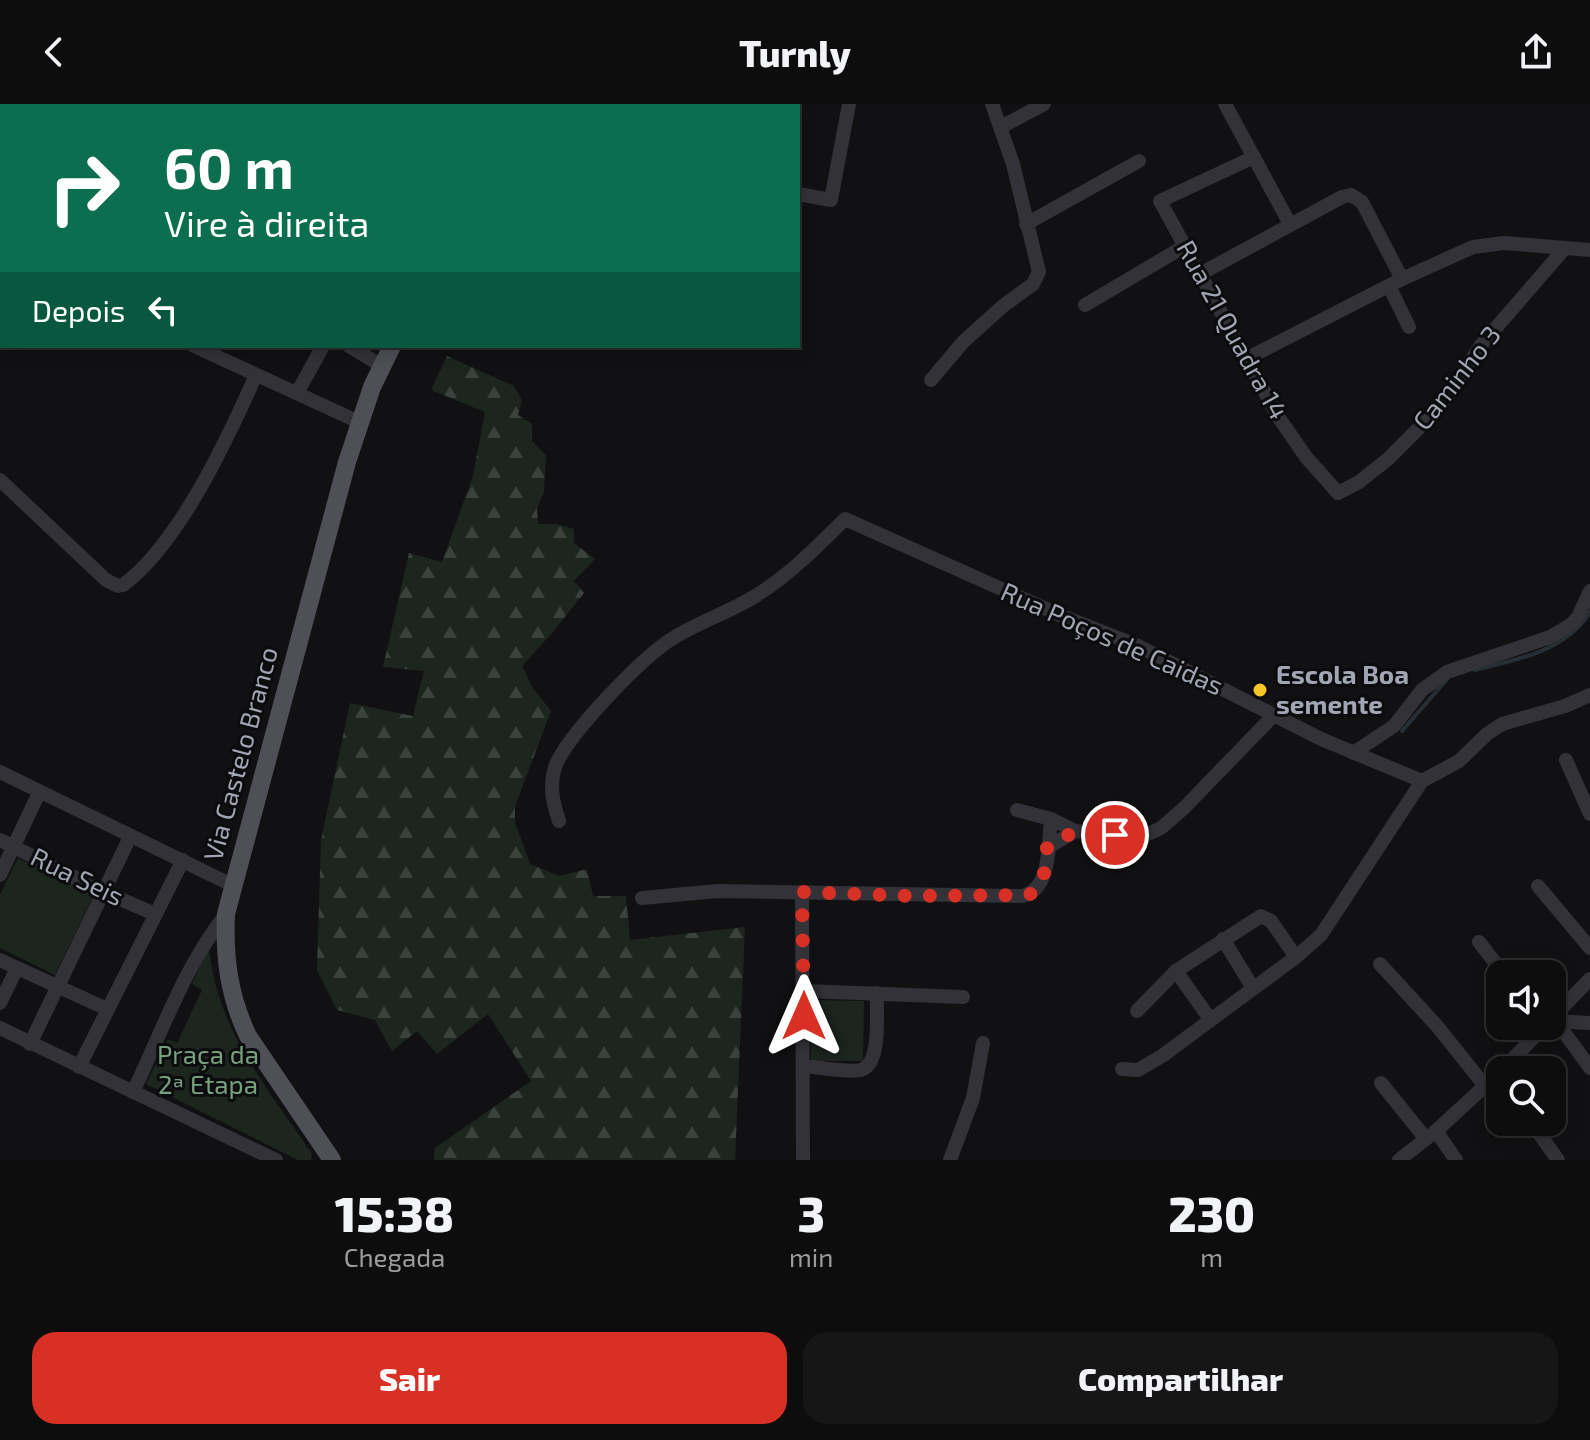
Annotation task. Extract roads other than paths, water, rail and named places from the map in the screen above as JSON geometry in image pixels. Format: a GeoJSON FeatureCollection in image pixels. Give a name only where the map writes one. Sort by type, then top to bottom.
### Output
{"type":"FeatureCollection","features":[{"type":"Feature","properties":{"kind":"main road","name":"Via Castelo Branco"},"geometry":{"type":"LineString","coordinates":[[332,1160],[248,1036],[237,1013],[228,983],[226,914],[333,510],[359,422],[391,348]]}},
{"type":"Feature","properties":{"kind":"street"},"geometry":{"type":"LineString","coordinates":[[800,194],[831,200],[849,104]]}},
{"type":"Feature","properties":{"kind":"street"},"geometry":{"type":"LineString","coordinates":[[931,380],[963,342],[1037,279],[1038,264],[1013,164],[992,104]]}},
{"type":"Feature","properties":{"kind":"street"},"geometry":{"type":"LineString","coordinates":[[1001,127],[1044,104]]}},
{"type":"Feature","properties":{"kind":"street"},"geometry":{"type":"LineString","coordinates":[[1225,104],[1290,224]]}},
{"type":"Feature","properties":{"kind":"street","name":"Rua 21 Quadra 14"},"geometry":{"type":"LineString","coordinates":[[1254,157],[1160,201],[1279,418],[1306,457]]}},
{"type":"Feature","properties":{"kind":"street"},"geometry":{"type":"LineString","coordinates":[[1026,224],[1139,161]]}},
{"type":"Feature","properties":{"kind":"street"},"geometry":{"type":"LineString","coordinates":[[1200,274],[1290,224],[1351,195],[1362,202],[1396,282],[1409,327]]}},
{"type":"Feature","properties":{"kind":"street"},"geometry":{"type":"LineString","coordinates":[[1246,359],[1396,282],[1447,258],[1487,244],[1590,250]]}},
{"type":"Feature","properties":{"kind":"street"},"geometry":{"type":"LineString","coordinates":[[1085,305],[1185,246]]}},
{"type":"Feature","properties":{"kind":"street","name":"Caminho 3"},"geometry":{"type":"LineString","coordinates":[[1306,457],[1338,493],[1349,489],[1388,459],[1440,407],[1482,344],[1565,248]]}},
{"type":"Feature","properties":{"kind":"street"},"geometry":{"type":"LineString","coordinates":[[202,348],[359,422]]}},
{"type":"Feature","properties":{"kind":"street"},"geometry":{"type":"LineString","coordinates":[[297,393],[322,348]]}},
{"type":"Feature","properties":{"kind":"street"},"geometry":{"type":"LineString","coordinates":[[352,348],[382,366]]}},
{"type":"Feature","properties":{"kind":"street"},"geometry":{"type":"LineString","coordinates":[[0,480],[106,580],[118,586],[130,580],[170,534],[215,462],[256,375]]}},
{"type":"Feature","properties":{"kind":"street","name":"Rua Poços de Caidas"},"geometry":{"type":"LineString","coordinates":[[559,821],[551,786],[556,766],[569,744],[600,706],[637,667],[671,639],[768,588],[845,519],[1049,611],[1146,649],[1353,753],[1422,781]]}},
{"type":"Feature","properties":{"kind":"street"},"geometry":{"type":"LineString","coordinates":[[1353,753],[1394,726],[1422,690],[1447,672],[1550,637],[1572,624],[1590,591]]}},
{"type":"Feature","properties":{"kind":"street"},"geometry":{"type":"LineString","coordinates":[[1122,1069],[1138,1070],[1162,1056],[1296,957],[1331,923],[1422,781],[1459,761],[1502,724],[1565,706],[1590,695]]}},
{"type":"Feature","properties":{"kind":"street"},"geometry":{"type":"LineString","coordinates":[[1017,810],[1051,819],[1075,831],[1148,834],[1161,828],[1184,808],[1274,715]]}},
{"type":"Feature","properties":{"kind":"street"},"geometry":{"type":"LineString","coordinates":[[1566,760],[1590,814]]}},
{"type":"Feature","properties":{"kind":"street"},"geometry":{"type":"LineString","coordinates":[[0,772],[232,885]]}},
{"type":"Feature","properties":{"kind":"street"},"geometry":{"type":"LineString","coordinates":[[0,875],[7,843],[39,793]]}},
{"type":"Feature","properties":{"kind":"street"},"geometry":{"type":"LineString","coordinates":[[642,898],[718,891],[911,896],[1029,895],[1043,878],[1051,819]]}},
{"type":"Feature","properties":{"kind":"street"},"geometry":{"type":"LineString","coordinates":[[1047,848],[1075,831]]}},
{"type":"Feature","properties":{"kind":"street"},"geometry":{"type":"LineString","coordinates":[[30,1044],[130,837]]}},
{"type":"Feature","properties":{"kind":"street","name":"Rua Seis"},"geometry":{"type":"LineString","coordinates":[[7,843],[155,914]]}},
{"type":"Feature","properties":{"kind":"street"},"geometry":{"type":"LineString","coordinates":[[79,1067],[183,860]]}},
{"type":"Feature","properties":{"kind":"street"},"geometry":{"type":"LineString","coordinates":[[1538,886],[1590,948]]}},
{"type":"Feature","properties":{"kind":"street"},"geometry":{"type":"LineString","coordinates":[[802,892],[803,1160]]}},
{"type":"Feature","properties":{"kind":"street"},"geometry":{"type":"LineString","coordinates":[[133,1092],[196,956],[226,914]]}},
{"type":"Feature","properties":{"kind":"street"},"geometry":{"type":"LineString","coordinates":[[1137,1011],[1176,971],[1264,916],[1280,932],[1296,957]]}},
{"type":"Feature","properties":{"kind":"street"},"geometry":{"type":"LineString","coordinates":[[1223,939],[1253,988]]}},
{"type":"Feature","properties":{"kind":"street"},"geometry":{"type":"LineString","coordinates":[[1479,942],[1493,960]]}},
{"type":"Feature","properties":{"kind":"street"},"geometry":{"type":"LineString","coordinates":[[0,960],[107,1009]]}},
{"type":"Feature","properties":{"kind":"street"},"geometry":{"type":"LineString","coordinates":[[1380,964],[1437,1026],[1485,1086],[1399,1160]]}},
{"type":"Feature","properties":{"kind":"street"},"geometry":{"type":"LineString","coordinates":[[0,1003],[17,968]]}},
{"type":"Feature","properties":{"kind":"street"},"geometry":{"type":"LineString","coordinates":[[1176,971],[1210,1019]]}},
{"type":"Feature","properties":{"kind":"street"},"geometry":{"type":"LineString","coordinates":[[1566,1005],[1590,979]]}},
{"type":"Feature","properties":{"kind":"street"},"geometry":{"type":"LineString","coordinates":[[804,991],[963,997]]}},
{"type":"Feature","properties":{"kind":"street"},"geometry":{"type":"LineString","coordinates":[[804,1066],[859,1070],[869,1066],[875,1055],[877,993]]}},
{"type":"Feature","properties":{"kind":"street"},"geometry":{"type":"LineString","coordinates":[[1566,1023],[1590,1023]]}},
{"type":"Feature","properties":{"kind":"street"},"geometry":{"type":"LineString","coordinates":[[0,1028],[276,1160]]}},
{"type":"Feature","properties":{"kind":"street"},"geometry":{"type":"LineString","coordinates":[[1517,1056],[1533,1040]]}},
{"type":"Feature","properties":{"kind":"street"},"geometry":{"type":"LineString","coordinates":[[1564,1040],[1590,1068]]}},
{"type":"Feature","properties":{"kind":"street"},"geometry":{"type":"LineString","coordinates":[[950,1160],[973,1098],[983,1043]]}},
{"type":"Feature","properties":{"kind":"street"},"geometry":{"type":"LineString","coordinates":[[1381,1083],[1456,1160]]}},
{"type":"Feature","properties":{"kind":"street"},"geometry":{"type":"LineString","coordinates":[[1541,1136],[1558,1160]]}},
{"type":"Feature","properties":{"kind":"waterway"},"geometry":{"type":"LineString","coordinates":[[1475,670],[1523,658],[1554,645],[1568,636],[1590,612]]}},
{"type":"Feature","properties":{"kind":"waterway"},"geometry":{"type":"LineString","coordinates":[[1402,731],[1448,678]]}},
{"type":"Feature","properties":{"kind":"place","name":"Escola Boa semente"},"geometry":{"type":"Point","coordinates":[1260,690]}},
{"type":"Feature","properties":{"kind":"park label","name":"Praça da 2ª Etapa"},"geometry":{"type":"Point","coordinates":[208,1070]}}]}
